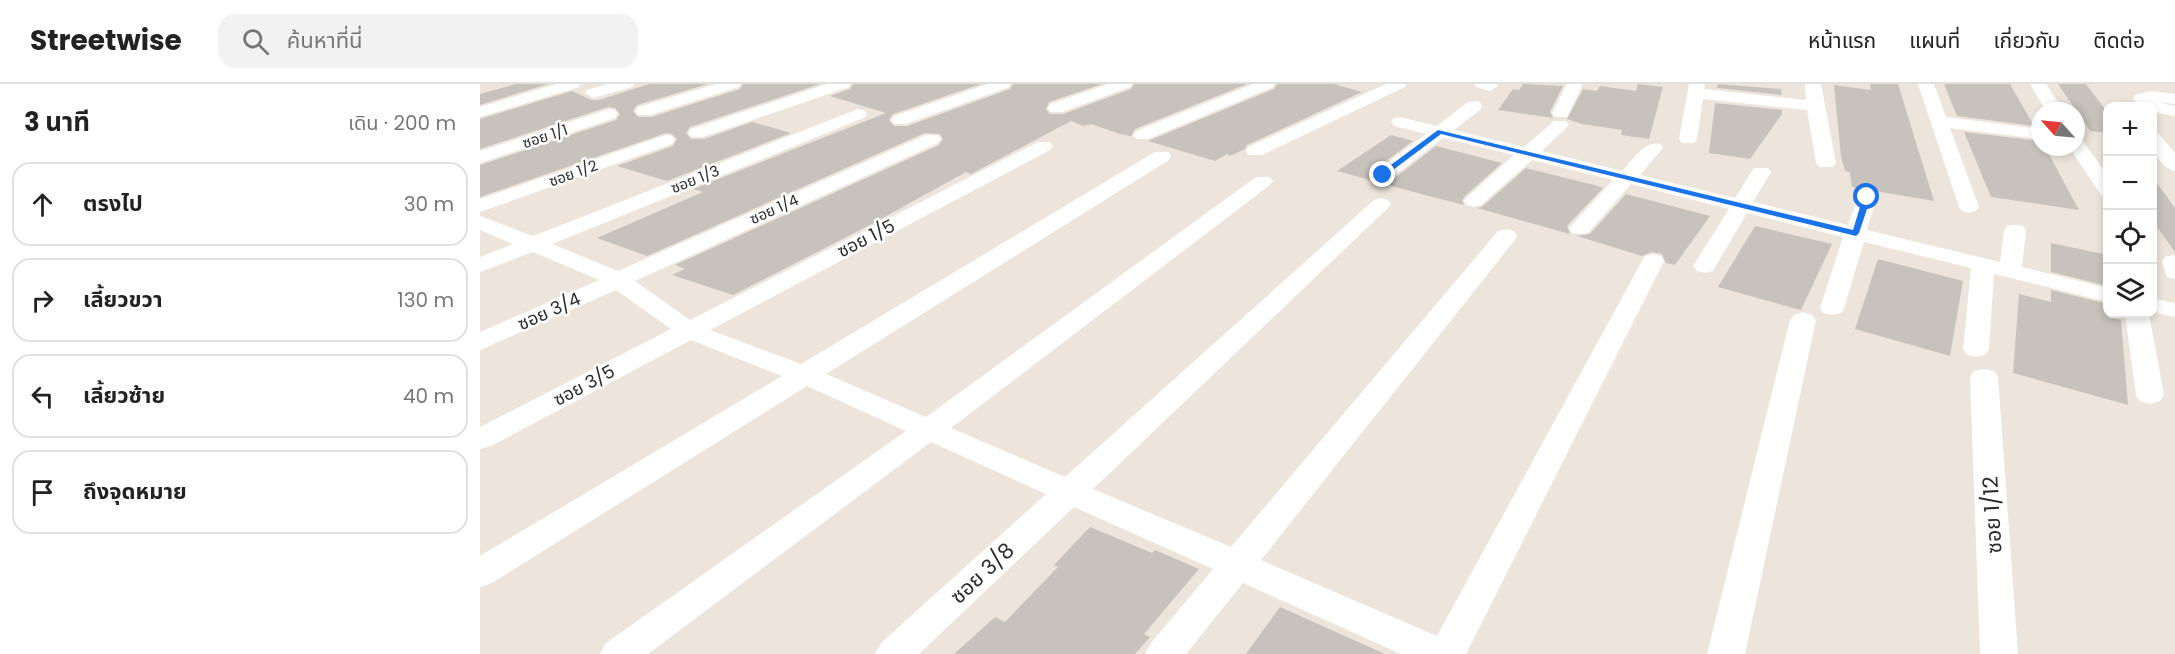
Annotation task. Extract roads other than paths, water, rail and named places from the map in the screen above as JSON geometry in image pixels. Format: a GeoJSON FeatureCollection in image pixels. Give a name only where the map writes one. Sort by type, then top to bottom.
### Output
{"type":"FeatureCollection","features":[{"type":"Feature","properties":{"kind":"street"},"geometry":{"type":"LineString","coordinates":[[480,112],[573,84]]}},
{"type":"Feature","properties":{"kind":"street"},"geometry":{"type":"LineString","coordinates":[[593,93],[626,84]]}},
{"type":"Feature","properties":{"kind":"street"},"geometry":{"type":"LineString","coordinates":[[644,111],[733,84]]}},
{"type":"Feature","properties":{"kind":"street"},"geometry":{"type":"LineString","coordinates":[[697,133],[843,84]]}},
{"type":"Feature","properties":{"kind":"street"},"geometry":{"type":"LineString","coordinates":[[959,84],[980,92]]}},
{"type":"Feature","properties":{"kind":"street"},"geometry":{"type":"LineString","coordinates":[[900,120],[1003,84]]}},
{"type":"Feature","properties":{"kind":"street"},"geometry":{"type":"LineString","coordinates":[[1056,108],[1124,84]]}},
{"type":"Feature","properties":{"kind":"street"},"geometry":{"type":"LineString","coordinates":[[1142,135],[1267,84]]}},
{"type":"Feature","properties":{"kind":"street"},"geometry":{"type":"LineString","coordinates":[[1353,84],[1382,92]]}},
{"type":"Feature","properties":{"kind":"street"},"geometry":{"type":"LineString","coordinates":[[1255,151],[1399,84]]}},
{"type":"Feature","properties":{"kind":"street"},"geometry":{"type":"LineString","coordinates":[[1474,201],[1528,153],[1561,119],[1575,84]]}},
{"type":"Feature","properties":{"kind":"street"},"geometry":{"type":"LineString","coordinates":[[1813,84],[1826,163]]}},
{"type":"Feature","properties":{"kind":"street"},"geometry":{"type":"LineString","coordinates":[[1926,84],[1969,207]]}},
{"type":"Feature","properties":{"kind":"street"},"geometry":{"type":"LineString","coordinates":[[2038,84],[2049,102]]}},
{"type":"Feature","properties":{"kind":"street"},"geometry":{"type":"LineString","coordinates":[[1688,138],[1696,88],[1815,106]]}},
{"type":"Feature","properties":{"kind":"street"},"geometry":{"type":"LineString","coordinates":[[2151,95],[2174,104]]}},
{"type":"Feature","properties":{"kind":"street"},"geometry":{"type":"LineString","coordinates":[[2151,95],[2174,104]]}},
{"type":"Feature","properties":{"kind":"street"},"geometry":{"type":"LineString","coordinates":[[2174,104],[2175,128]]}},
{"type":"Feature","properties":{"kind":"street"},"geometry":{"type":"LineString","coordinates":[[1383,175],[1474,106]]}},
{"type":"Feature","properties":{"kind":"street","name":"ซอย 1/1"},"geometry":{"type":"LineString","coordinates":[[480,157],[609,114]]}},
{"type":"Feature","properties":{"kind":"street","name":"ซอย 1/3"},"geometry":{"type":"LineString","coordinates":[[480,265],[858,114]]}},
{"type":"Feature","properties":{"kind":"street"},"geometry":{"type":"LineString","coordinates":[[1940,121],[2031,134]]}},
{"type":"Feature","properties":{"kind":"street"},"geometry":{"type":"LineString","coordinates":[[1400,122],[2103,294]]}},
{"type":"Feature","properties":{"kind":"street","name":"ซอย 1/4"},"geometry":{"type":"LineString","coordinates":[[617,279],[932,139]]}},
{"type":"Feature","properties":{"kind":"street","name":"ซอย 1/2"},"geometry":{"type":"LineString","coordinates":[[480,206],[666,140]]}},
{"type":"Feature","properties":{"kind":"street"},"geometry":{"type":"LineString","coordinates":[[2157,143],[2175,165]]}},
{"type":"Feature","properties":{"kind":"street","name":"ซอย 1/5"},"geometry":{"type":"LineString","coordinates":[[688,330],[1044,146]]}},
{"type":"Feature","properties":{"kind":"street"},"geometry":{"type":"LineString","coordinates":[[1580,228],[1654,148]]}},
{"type":"Feature","properties":{"kind":"street"},"geometry":{"type":"LineString","coordinates":[[480,573],[802,374],[1162,156]]}},
{"type":"Feature","properties":{"kind":"street"},"geometry":{"type":"LineString","coordinates":[[2084,156],[2103,184]]}},
{"type":"Feature","properties":{"kind":"street"},"geometry":{"type":"LineString","coordinates":[[1705,266],[1761,172]]}},
{"type":"Feature","properties":{"kind":"street"},"geometry":{"type":"LineString","coordinates":[[619,654],[928,430],[1263,181]]}},
{"type":"Feature","properties":{"kind":"street"},"geometry":{"type":"LineString","coordinates":[[1832,308],[1867,197]]}},
{"type":"Feature","properties":{"kind":"street","name":"ซอย 3/8"},"geometry":{"type":"LineString","coordinates":[[894,654],[1381,204]]}},
{"type":"Feature","properties":{"kind":"street"},"geometry":{"type":"LineString","coordinates":[[480,222],[617,279],[688,330],[802,374],[1440,654]]}},
{"type":"Feature","properties":{"kind":"street"},"geometry":{"type":"LineString","coordinates":[[2010,271],[2015,231]]}},
{"type":"Feature","properties":{"kind":"street"},"geometry":{"type":"LineString","coordinates":[[1164,654],[1506,236]]}},
{"type":"Feature","properties":{"kind":"street"},"geometry":{"type":"LineString","coordinates":[[1447,654],[1653,261]]}},
{"type":"Feature","properties":{"kind":"street","name":"ซอย 1/12"},"geometry":{"type":"LineString","coordinates":[[1983,264],[1980,363],[1999,654]]}},
{"type":"Feature","properties":{"kind":"street","name":"ซอย 3/4"},"geometry":{"type":"LineString","coordinates":[[480,342],[617,279]]}},
{"type":"Feature","properties":{"kind":"street"},"geometry":{"type":"LineString","coordinates":[[2157,307],[2175,310]]}},
{"type":"Feature","properties":{"kind":"street"},"geometry":{"type":"LineString","coordinates":[[2138,318],[2150,394]]}},
{"type":"Feature","properties":{"kind":"street"},"geometry":{"type":"LineString","coordinates":[[1725,654],[1803,320]]}},
{"type":"Feature","properties":{"kind":"street","name":"ซอย 3/5"},"geometry":{"type":"LineString","coordinates":[[480,439],[688,330]]}}]}
